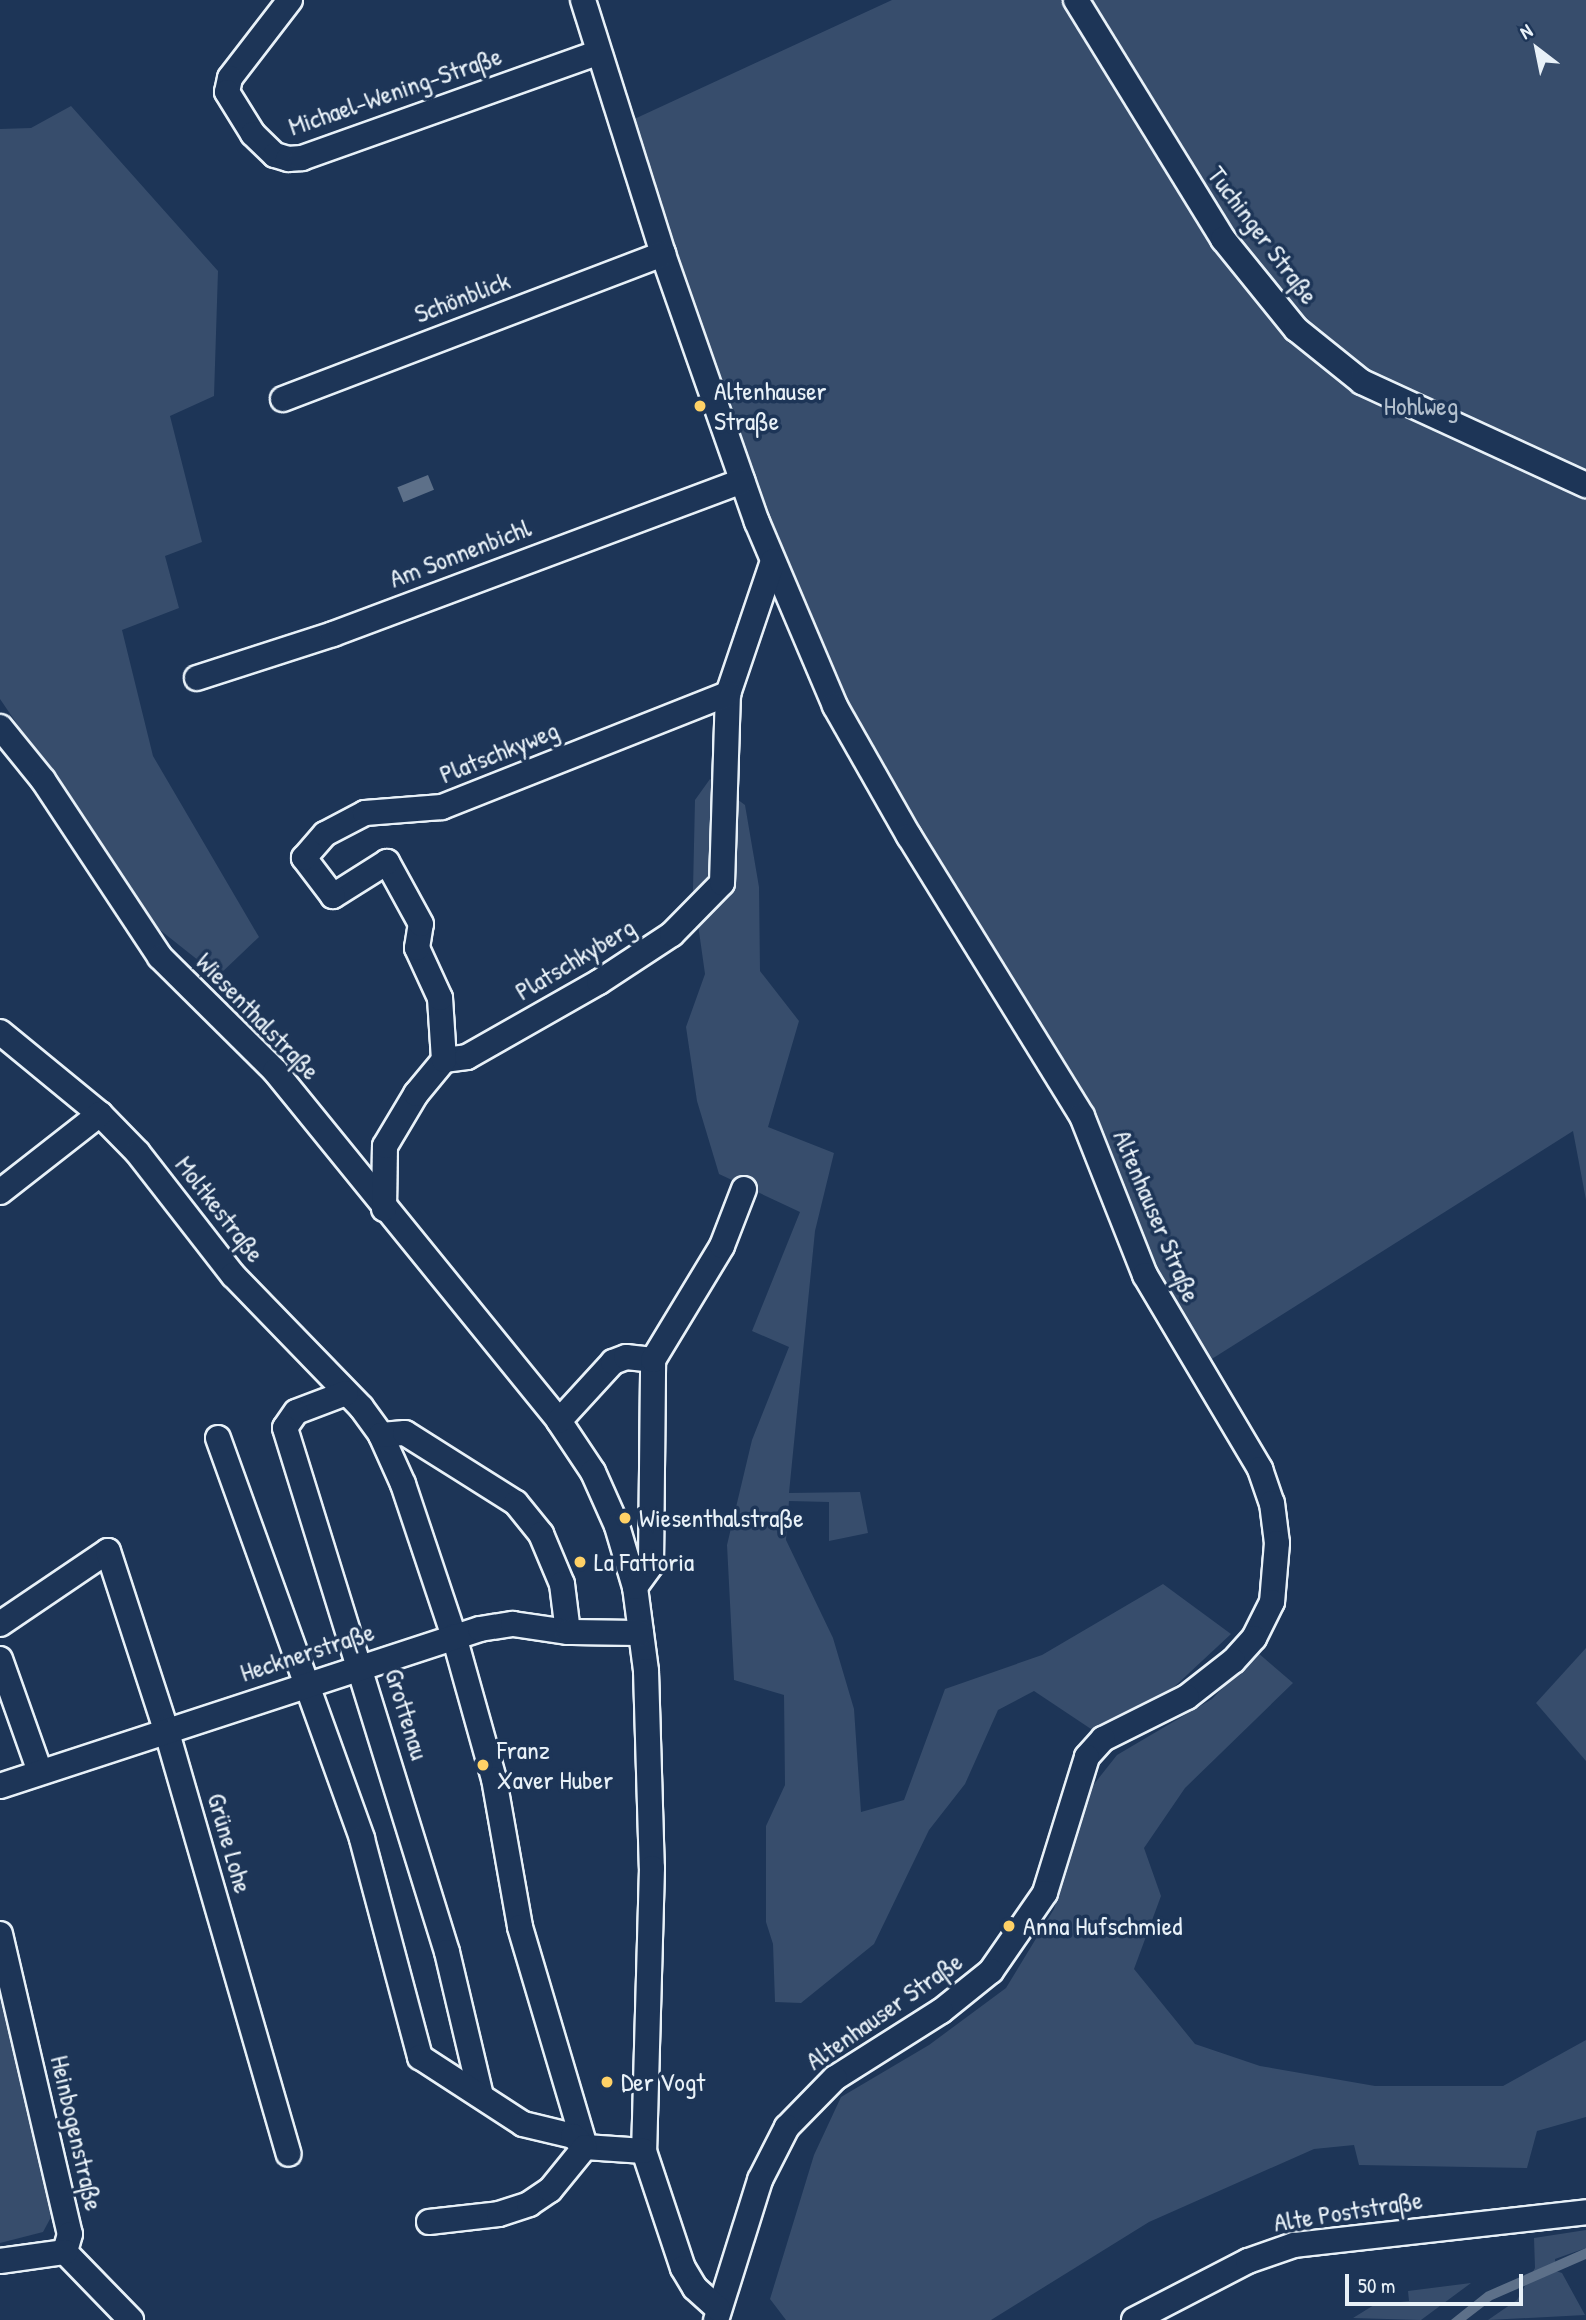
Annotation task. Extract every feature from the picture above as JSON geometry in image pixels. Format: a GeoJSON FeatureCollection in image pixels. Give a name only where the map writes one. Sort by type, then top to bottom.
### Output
{"type":"FeatureCollection","features":[{"type":"Feature","properties":{"kind":"street","name":"Michael-Wening-Straße"},"geometry":{"type":"LineString","coordinates":[[290,0],[230,78],[227,92],[253,134],[275,155],[288,159],[302,158],[597,53]]}},
{"type":"Feature","properties":{"kind":"street","name":"Altenhauser Straße"},"geometry":{"type":"LineString","coordinates":[[583,0],[597,53],[663,254],[742,481],[835,706],[909,836],[1082,1116],[1145,1275],[1169,1322],[1260,1469],[1272,1503],[1278,1566],[1266,1615],[1233,1661],[1186,1697],[1103,1739],[1087,1758],[1045,1893],[990,1971],[942,2011],[835,2078],[787,2127],[760,2180],[717,2314]]}},
{"type":"Feature","properties":{"kind":"street","name":"Tuchinger Straße"},"geometry":{"type":"LineString","coordinates":[[1076,0],[1217,230],[1296,329],[1362,382],[1586,485]]}},
{"type":"Feature","properties":{"kind":"street","name":"Schönblick"},"geometry":{"type":"LineString","coordinates":[[283,399],[663,254]]}},
{"type":"Feature","properties":{"kind":"street","name":"Am Sonnenbichl"},"geometry":{"type":"LineString","coordinates":[[197,678],[314,641],[742,481]]}},
{"type":"Feature","properties":{"kind":"street"},"geometry":{"type":"LineString","coordinates":[[728,695],[773,561]]}},
{"type":"Feature","properties":{"kind":"street","name":"Platschkyberg"},"geometry":{"type":"LineString","coordinates":[[444,1060],[467,1057],[599,982],[672,934],[722,883],[728,695]]}},
{"type":"Feature","properties":{"kind":"street","name":"Platschkyweg"},"geometry":{"type":"LineString","coordinates":[[444,1060],[440,998],[416,948],[421,925],[387,862],[333,896],[304,858],[326,834],[365,813],[442,807],[728,695]]}},
{"type":"Feature","properties":{"kind":"street","name":"Wiesenthalstraße"},"geometry":{"type":"LineString","coordinates":[[0,727],[43,780],[160,957],[275,1071],[384,1209],[559,1420],[593,1472],[617,1526],[635,1587],[650,1753],[652,1868],[644,2151],[683,2268],[695,2288],[717,2314]]}},
{"type":"Feature","properties":{"kind":"street","name":"Moltkestraße"},"geometry":{"type":"LineString","coordinates":[[0,1032],[100,1114],[138,1153],[233,1275],[346,1393],[381,1435],[403,1484],[454,1636]]}},
{"type":"Feature","properties":{"kind":"street"},"geometry":{"type":"LineString","coordinates":[[384,1209],[385,1146],[416,1094],[444,1060]]}},
{"type":"Feature","properties":{"kind":"street"},"geometry":{"type":"LineString","coordinates":[[0,1192],[100,1114]]}},
{"type":"Feature","properties":{"kind":"street"},"geometry":{"type":"LineString","coordinates":[[635,1587],[651,1564],[653,1360],[722,1246],[744,1189]]}},
{"type":"Feature","properties":{"kind":"street"},"geometry":{"type":"LineString","coordinates":[[559,1420],[613,1362],[625,1357],[653,1360]]}},
{"type":"Feature","properties":{"kind":"street","name":"Grottenau"},"geometry":{"type":"LineString","coordinates":[[346,1393],[296,1412],[285,1428],[361,1666],[447,1952],[480,2092]]}},
{"type":"Feature","properties":{"kind":"street"},"geometry":{"type":"LineString","coordinates":[[381,1435],[405,1433],[516,1503],[541,1534],[562,1584],[568,1632]]}},
{"type":"Feature","properties":{"kind":"street"},"geometry":{"type":"LineString","coordinates":[[218,1438],[362,1839],[420,2057],[480,2092],[523,2124],[572,2136],[585,2147],[644,2151]]}},
{"type":"Feature","properties":{"kind":"street","name":"Grüne Lohe"},"geometry":{"type":"LineString","coordinates":[[0,1624],[108,1551],[166,1729],[289,2154]]}},
{"type":"Feature","properties":{"kind":"street","name":"Hecknerstraße"},"geometry":{"type":"LineString","coordinates":[[0,1786],[166,1729],[454,1636],[500,1624],[568,1632],[640,1633]]}},
{"type":"Feature","properties":{"kind":"street"},"geometry":{"type":"LineString","coordinates":[[454,1636],[494,1779],[520,1927],[585,2147]]}},
{"type":"Feature","properties":{"kind":"street"},"geometry":{"type":"LineString","coordinates":[[0,1659],[40,1772]]}},
{"type":"Feature","properties":{"kind":"street","name":"Heinbogenstraße"},"geometry":{"type":"LineString","coordinates":[[0,1934],[70,2234],[65,2252]]}},
{"type":"Feature","properties":{"kind":"street"},"geometry":{"type":"LineString","coordinates":[[429,2222],[499,2214],[528,2204],[550,2190],[585,2147]]}},
{"type":"Feature","properties":{"kind":"street","name":"Alte Poststraße"},"geometry":{"type":"LineString","coordinates":[[1134,2320],[1248,2261],[1294,2245],[1586,2213]]}},
{"type":"Feature","properties":{"kind":"street"},"geometry":{"type":"LineString","coordinates":[[0,2261],[65,2252],[131,2320]]}},
{"type":"Feature","properties":{"kind":"green space","name":"Hohlweg"},"geometry":{"type":"Polygon","coordinates":[[[892,0],[1586,0],[1586,1200],[1573,1131],[1207,1362],[1167,1293],[1101,1130],[1075,1080],[888,784],[844,701],[775,537],[630,121],[892,0]]]}},
{"type":"Feature","properties":{"kind":"green space"},"geometry":{"type":"Polygon","coordinates":[[[71,106],[218,271],[214,396],[170,416],[202,542],[165,556],[179,608],[122,630],[153,756],[259,937],[218,976],[155,926],[0,699],[0,129],[31,128],[71,106]]]}},
{"type":"Feature","properties":{"kind":"green space"},"geometry":{"type":"Polygon","coordinates":[[[710,779],[745,805],[759,887],[760,971],[799,1021],[768,1127],[834,1153],[815,1231],[789,1493],[860,1492],[868,1533],[829,1541],[829,1502],[789,1501],[786,1540],[833,1638],[854,1709],[861,1812],[904,1800],[945,1689],[1042,1655],[1163,1584],[1231,1634],[1173,1688],[1091,1729],[1034,1691],[998,1710],[965,1784],[929,1830],[874,1944],[801,2003],[775,2002],[773,1944],[766,1922],[766,1826],[785,1785],[784,1695],[734,1680],[727,1545],[752,1440],[789,1347],[752,1331],[800,1212],[719,1174],[697,1101],[686,1027],[705,974],[693,889],[695,800],[710,779]]]}},
{"type":"Feature","properties":{"kind":"green space"},"geometry":{"type":"Polygon","coordinates":[[[1586,1648],[1586,1761],[1536,1703],[1586,1648]]]}},
{"type":"Feature","properties":{"kind":"green space"},"geometry":{"type":"Polygon","coordinates":[[[1257,1652],[1293,1683],[1185,1788],[1144,1848],[1161,1896],[1134,1969],[1195,2044],[1260,2066],[1375,2086],[1503,2086],[1586,2040],[1586,2117],[1537,2131],[1527,2168],[1359,2165],[1354,2145],[1314,2149],[1149,2222],[991,2320],[786,2320],[770,2299],[814,2155],[841,2097],[929,2045],[1006,1988],[1054,1909],[1083,1798],[1117,1755],[1212,1699],[1257,1652]]]}},
{"type":"Feature","properties":{"kind":"green space"},"geometry":{"type":"Polygon","coordinates":[[[0,1998],[52,2200],[50,2219],[43,2232],[0,2243],[0,1998]]]}},
{"type":"Feature","properties":{"kind":"green space"},"geometry":{"type":"Polygon","coordinates":[[[1586,2230],[1586,2248],[1555,2259],[1556,2271],[1562,2273],[1585,2315],[1488,2320],[1517,2300],[1535,2268],[1534,2238],[1586,2230]]]}},
{"type":"Feature","properties":{"kind":"green space"},"geometry":{"type":"Polygon","coordinates":[[[1471,2283],[1421,2320],[1353,2318],[1374,2305],[1409,2301],[1408,2291],[1471,2283]]]}},
{"type":"Feature","properties":{"kind":"shaded area"},"geometry":{"type":"Polygon","coordinates":[[[428,475],[434,490],[403,502],[397,487],[428,475]]]}},
{"type":"Feature","properties":{"kind":"shaded area"},"geometry":{"type":"Polygon","coordinates":[[[1586,2248],[1586,2259],[1492,2300],[1466,2320],[1451,2320],[1486,2292],[1586,2248]]]}},
{"type":"Feature","properties":{"kind":"place","name":"Altenhauser Straße"},"geometry":{"type":"Point","coordinates":[700,406]}},
{"type":"Feature","properties":{"kind":"place","name":"Wiesenthalstraße"},"geometry":{"type":"Point","coordinates":[625,1518]}},
{"type":"Feature","properties":{"kind":"place","name":"La Fattoria"},"geometry":{"type":"Point","coordinates":[580,1562]}},
{"type":"Feature","properties":{"kind":"place","name":"Franz Xaver Huber"},"geometry":{"type":"Point","coordinates":[483,1765]}},
{"type":"Feature","properties":{"kind":"place","name":"Anna Hufschmied"},"geometry":{"type":"Point","coordinates":[1009,1926]}},
{"type":"Feature","properties":{"kind":"place","name":"Der Vogt"},"geometry":{"type":"Point","coordinates":[607,2082]}}]}
